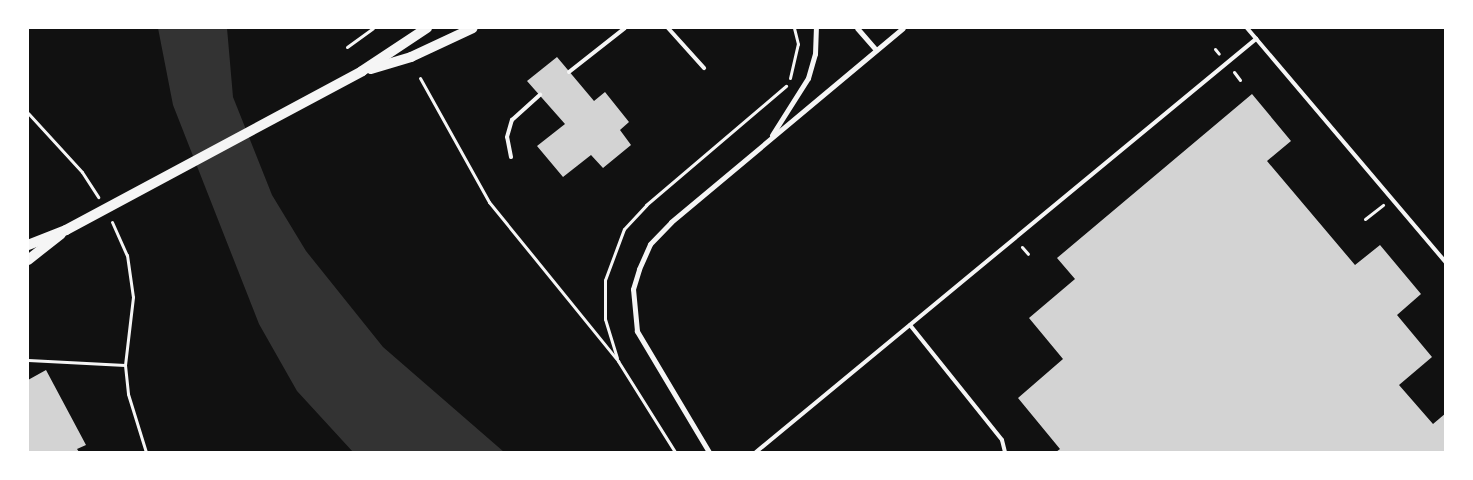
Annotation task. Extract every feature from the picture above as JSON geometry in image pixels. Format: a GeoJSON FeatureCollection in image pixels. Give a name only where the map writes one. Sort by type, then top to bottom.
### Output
{"type":"FeatureCollection","features":[{"type":"Feature","properties":{"kind":"main road"},"geometry":{"type":"LineString","coordinates":[[28,245],[66,230],[362,71],[427,28]]}},
{"type":"Feature","properties":{"kind":"main road"},"geometry":{"type":"LineString","coordinates":[[362,71],[411,57],[473,28]]}},
{"type":"Feature","properties":{"kind":"main road"},"geometry":{"type":"LineString","coordinates":[[28,260],[66,230]]}},
{"type":"Feature","properties":{"kind":"street"},"geometry":{"type":"LineString","coordinates":[[767,142],[794,105],[808,78],[815,54],[816,28]]}},
{"type":"Feature","properties":{"kind":"street"},"geometry":{"type":"LineString","coordinates":[[857,28],[876,50]]}},
{"type":"Feature","properties":{"kind":"street"},"geometry":{"type":"LineString","coordinates":[[709,452],[637,331],[633,289],[650,244],[671,222],[903,28]]}},
{"type":"Feature","properties":{"kind":"lane"},"geometry":{"type":"LineString","coordinates":[[569,72],[625,28]]}},
{"type":"Feature","properties":{"kind":"lane"},"geometry":{"type":"LineString","coordinates":[[668,28],[704,68]]}},
{"type":"Feature","properties":{"kind":"lane"},"geometry":{"type":"LineString","coordinates":[[1247,28],[1446,263]]}},
{"type":"Feature","properties":{"kind":"lane"},"geometry":{"type":"LineString","coordinates":[[756,452],[1256,38]]}},
{"type":"Feature","properties":{"kind":"lane"},"geometry":{"type":"LineString","coordinates":[[511,157],[507,137],[512,120],[540,95]]}},
{"type":"Feature","properties":{"kind":"lane"},"geometry":{"type":"LineString","coordinates":[[910,325],[1002,440],[1005,452]]}},
{"type":"Feature","properties":{"kind":"path"},"geometry":{"type":"LineString","coordinates":[[347,46],[374,28]]}},
{"type":"Feature","properties":{"kind":"path"},"geometry":{"type":"LineString","coordinates":[[618,361],[604,319],[605,280],[624,228],[646,205],[787,85],[796,62],[798,44],[794,28]]}},
{"type":"Feature","properties":{"kind":"path"},"geometry":{"type":"LineString","coordinates":[[420,78],[489,202],[618,361],[675,452]]}},
{"type":"Feature","properties":{"kind":"path"},"geometry":{"type":"LineString","coordinates":[[28,360],[125,365],[135,425],[146,452]]}},
{"type":"Feature","properties":{"kind":"shaded area"},"geometry":{"type":"Polygon","coordinates":[[[158,28],[227,28],[233,97],[272,195],[306,251],[383,347],[504,452],[353,452],[297,391],[259,324],[173,105],[158,28]]]}},
{"type":"Feature","properties":{"kind":"building"},"geometry":{"type":"Polygon","coordinates":[[[557,57],[594,101],[605,92],[629,122],[620,130],[631,145],[603,168],[591,155],[563,177],[537,146],[565,124],[527,81],[557,57]]]}},
{"type":"Feature","properties":{"kind":"building"},"geometry":{"type":"Polygon","coordinates":[[[1252,94],[1291,141],[1267,161],[1355,265],[1380,245],[1421,294],[1397,315],[1432,357],[1399,385],[1433,424],[1446,413],[1446,452],[1056,452],[1060,449],[1018,398],[1063,359],[1029,318],[1075,279],[1057,258],[1252,94]]]}},
{"type":"Feature","properties":{"kind":"building"},"geometry":{"type":"Polygon","coordinates":[[[46,370],[86,445],[77,449],[79,452],[28,452],[28,380],[46,370]]]}}]}
